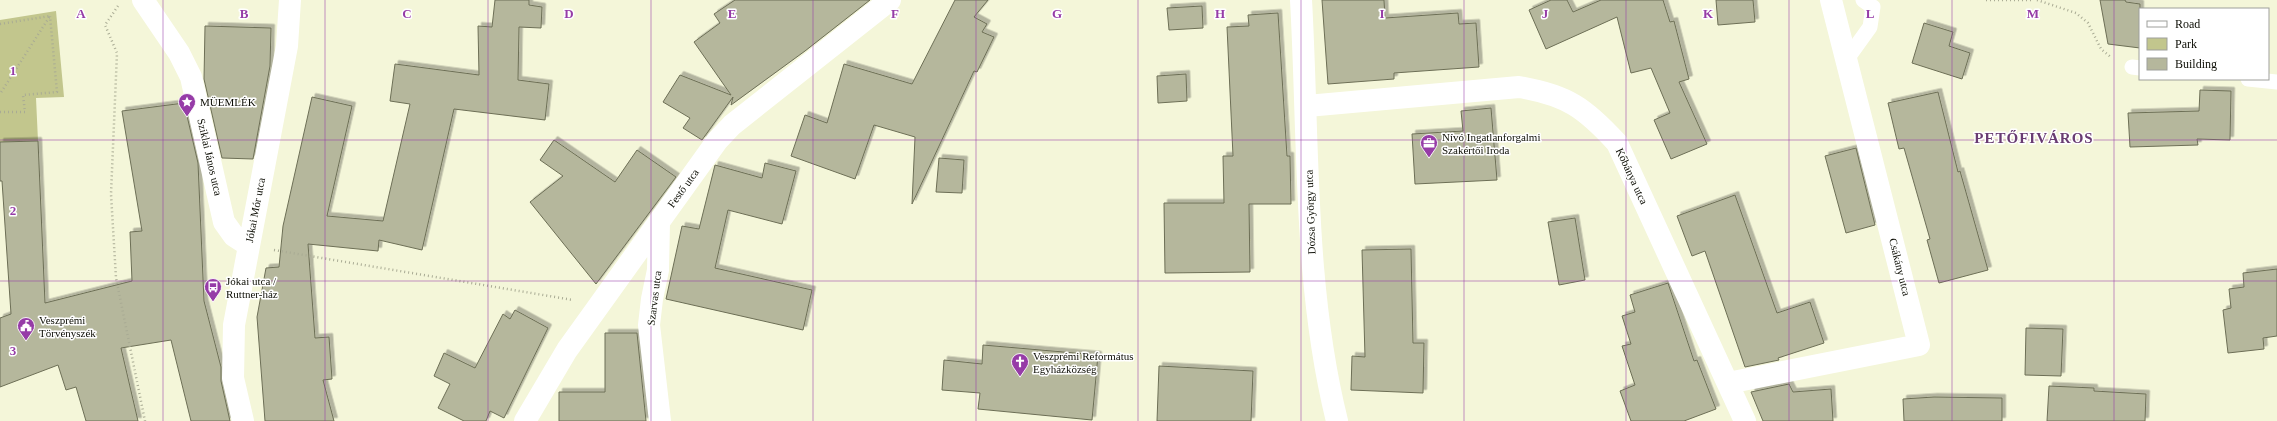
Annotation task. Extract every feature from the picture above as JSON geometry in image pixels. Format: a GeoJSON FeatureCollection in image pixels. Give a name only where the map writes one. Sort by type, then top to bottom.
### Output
{"type":"FeatureCollection","features":[{"type":"Feature","properties":{"kind":"street","name":"Sziklai János utca"},"geometry":{"type":"LineString","coordinates":[[143,0],[179,53],[191,77],[224,222],[234,236],[248,245]]}},
{"type":"Feature","properties":{"kind":"street","name":"Jókai Mór utca"},"geometry":{"type":"LineString","coordinates":[[243,421],[233,378],[234,325],[287,46],[290,0]]}},
{"type":"Feature","properties":{"kind":"street","name":"Festő utca"},"geometry":{"type":"LineString","coordinates":[[525,421],[567,350],[717,141],[732,125],[890,0]]}},
{"type":"Feature","properties":{"kind":"street","name":"Dózsa György utca"},"geometry":{"type":"LineString","coordinates":[[1301,0],[1307,106],[1311,248],[1320,328],[1329,386],[1337,421]]}},
{"type":"Feature","properties":{"kind":"street","name":"Csákány utca"},"geometry":{"type":"LineString","coordinates":[[1728,383],[1919,345],[1831,0]]}},
{"type":"Feature","properties":{"kind":"street","name":"Kőbánya utca"},"geometry":{"type":"LineString","coordinates":[[1307,106],[1519,87],[1545,91],[1592,116],[1617,143],[1745,421]]}},
{"type":"Feature","properties":{"kind":"street","name":"Szarvas utca"},"geometry":{"type":"LineString","coordinates":[[659,222],[658,270],[652,299],[649,325],[660,421]]}},
{"type":"Feature","properties":{"kind":"lane"},"geometry":{"type":"LineString","coordinates":[[1847,58],[1870,26],[1873,7],[1864,0]]}},
{"type":"Feature","properties":{"kind":"lane"},"geometry":{"type":"LineString","coordinates":[[2258,80],[2277,82]]}},
{"type":"Feature","properties":{"kind":"path"},"geometry":{"type":"LineString","coordinates":[[1986,0],[2031,0]]}},
{"type":"Feature","properties":{"kind":"path"},"geometry":{"type":"LineString","coordinates":[[2037,0],[2076,13],[2088,23],[2101,49],[2115,61],[2136,68]]}},
{"type":"Feature","properties":{"kind":"path"},"geometry":{"type":"LineString","coordinates":[[122,11],[118,5],[105,25],[117,53],[111,202],[116,278],[145,421]]}},
{"type":"Feature","properties":{"kind":"path"},"geometry":{"type":"LineString","coordinates":[[0,24],[50,16]]}},
{"type":"Feature","properties":{"kind":"path"},"geometry":{"type":"LineString","coordinates":[[0,94],[50,16]]}},
{"type":"Feature","properties":{"kind":"path"},"geometry":{"type":"LineString","coordinates":[[0,112],[25,112],[23,94],[57,92],[50,16]]}},
{"type":"Feature","properties":{"kind":"path"},"geometry":{"type":"LineString","coordinates":[[248,245],[600,305]]}},
{"type":"Feature","properties":{"kind":"green space"},"geometry":{"type":"Polygon","coordinates":[[[56,11],[64,97],[36,98],[38,141],[0,142],[0,20],[56,11]]]}},
{"type":"Feature","properties":{"kind":"building"},"geometry":{"type":"Polygon","coordinates":[[[495,0],[529,0],[529,5],[542,7],[541,28],[519,27],[518,80],[549,84],[545,120],[454,109],[422,250],[379,240],[378,251],[308,244],[315,338],[329,337],[332,379],[323,380],[334,421],[265,421],[257,317],[266,268],[279,267],[283,226],[312,97],[352,106],[327,216],[383,221],[410,104],[390,101],[395,64],[479,75],[478,26],[492,27],[495,0]]]}},
{"type":"Feature","properties":{"kind":"building"},"geometry":{"type":"Polygon","coordinates":[[[735,0],[870,0],[805,51],[731,105],[733,97],[702,140],[683,128],[690,118],[663,102],[680,75],[731,95],[694,42],[720,23],[714,14],[735,0]]]}},
{"type":"Feature","properties":{"kind":"building"},"geometry":{"type":"Polygon","coordinates":[[[955,0],[988,0],[974,17],[987,24],[982,32],[994,37],[977,72],[974,71],[912,204],[915,137],[874,125],[855,179],[791,156],[805,115],[827,123],[844,64],[912,84],[955,0]]]}},
{"type":"Feature","properties":{"kind":"building"},"geometry":{"type":"Polygon","coordinates":[[[1322,0],[1384,0],[1385,18],[1458,13],[1459,24],[1476,23],[1479,67],[1394,73],[1394,79],[1328,84],[1322,0]]]}},
{"type":"Feature","properties":{"kind":"building"},"geometry":{"type":"Polygon","coordinates":[[[1551,0],[1567,0],[1573,12],[1601,0],[1663,0],[1670,22],[1674,21],[1689,79],[1679,82],[1707,144],[1671,159],[1654,120],[1670,113],[1651,68],[1631,73],[1617,17],[1546,49],[1529,10],[1551,0]]]}},
{"type":"Feature","properties":{"kind":"building"},"geometry":{"type":"Polygon","coordinates":[[[1716,0],[1753,0],[1755,22],[1718,25],[1716,0]]]}},
{"type":"Feature","properties":{"kind":"building"},"geometry":{"type":"Polygon","coordinates":[[[2100,0],[2125,0],[2126,2],[2140,4],[2139,48],[2108,44],[2100,0]]]}},
{"type":"Feature","properties":{"kind":"building"},"geometry":{"type":"Polygon","coordinates":[[[1202,6],[1203,28],[1169,30],[1167,8],[1202,6]]]}},
{"type":"Feature","properties":{"kind":"building"},"geometry":{"type":"Polygon","coordinates":[[[1278,13],[1287,156],[1290,156],[1291,204],[1249,204],[1250,272],[1165,273],[1164,203],[1224,203],[1223,156],[1233,156],[1227,27],[1249,26],[1248,15],[1278,13]]]}},
{"type":"Feature","properties":{"kind":"building"},"geometry":{"type":"Polygon","coordinates":[[[1924,23],[1953,32],[1949,46],[1970,53],[1962,79],[1912,63],[1924,23]]]}},
{"type":"Feature","properties":{"kind":"building"},"geometry":{"type":"Polygon","coordinates":[[[205,26],[271,28],[270,66],[253,159],[222,158],[204,79],[205,26]]]}},
{"type":"Feature","properties":{"kind":"building"},"geometry":{"type":"Polygon","coordinates":[[[1186,74],[1187,101],[1158,103],[1157,76],[1186,74]]]}},
{"type":"Feature","properties":{"kind":"building"},"geometry":{"type":"Polygon","coordinates":[[[2200,90],[2231,91],[2230,140],[2197,139],[2198,145],[2130,147],[2128,113],[2199,111],[2200,90]]]}},
{"type":"Feature","properties":{"kind":"building"},"geometry":{"type":"Polygon","coordinates":[[[1938,92],[1958,172],[1960,171],[1988,270],[1939,283],[1927,240],[1930,239],[1904,148],[1899,149],[1888,103],[1938,92]]]}},
{"type":"Feature","properties":{"kind":"building"},"geometry":{"type":"Polygon","coordinates":[[[184,103],[198,163],[204,301],[221,367],[221,381],[230,421],[191,421],[171,340],[121,348],[138,421],[86,421],[76,387],[66,390],[58,365],[0,387],[0,318],[11,314],[2,181],[0,181],[0,142],[38,141],[45,303],[132,281],[130,232],[142,231],[122,111],[184,103]]]}},
{"type":"Feature","properties":{"kind":"building"},"geometry":{"type":"Polygon","coordinates":[[[1491,108],[1497,180],[1415,184],[1412,134],[1463,131],[1461,111],[1491,108]]]}},
{"type":"Feature","properties":{"kind":"building"},"geometry":{"type":"Polygon","coordinates":[[[554,140],[615,182],[637,150],[676,177],[596,284],[530,202],[563,176],[540,160],[554,140]]]}},
{"type":"Feature","properties":{"kind":"building"},"geometry":{"type":"Polygon","coordinates":[[[1856,148],[1875,225],[1846,233],[1825,156],[1856,148]]]}},
{"type":"Feature","properties":{"kind":"building"},"geometry":{"type":"Polygon","coordinates":[[[939,158],[964,160],[962,193],[936,192],[939,158]]]}},
{"type":"Feature","properties":{"kind":"building"},"geometry":{"type":"Polygon","coordinates":[[[765,163],[796,171],[782,224],[728,210],[715,268],[812,290],[803,330],[666,299],[682,226],[699,229],[715,165],[762,178],[765,163]]]}},
{"type":"Feature","properties":{"kind":"building"},"geometry":{"type":"Polygon","coordinates":[[[1735,195],[1777,313],[1810,302],[1824,343],[1778,358],[1779,360],[1745,367],[1705,251],[1692,256],[1677,216],[1735,195]]]}},
{"type":"Feature","properties":{"kind":"building"},"geometry":{"type":"Polygon","coordinates":[[[1575,218],[1585,280],[1559,285],[1548,222],[1575,218]]]}},
{"type":"Feature","properties":{"kind":"building"},"geometry":{"type":"Polygon","coordinates":[[[1411,249],[1413,343],[1424,343],[1423,393],[1351,390],[1352,356],[1365,357],[1362,250],[1411,249]]]}},
{"type":"Feature","properties":{"kind":"building"},"geometry":{"type":"Polygon","coordinates":[[[2277,269],[2277,336],[2263,338],[2264,349],[2228,353],[2223,310],[2231,308],[2229,289],[2244,287],[2243,273],[2277,269]]]}},
{"type":"Feature","properties":{"kind":"building"},"geometry":{"type":"Polygon","coordinates":[[[1668,283],[1694,361],[1697,360],[1716,409],[1684,421],[1631,421],[1620,391],[1635,385],[1622,346],[1631,344],[1622,316],[1635,312],[1630,295],[1668,283]]]}},
{"type":"Feature","properties":{"kind":"building"},"geometry":{"type":"Polygon","coordinates":[[[515,310],[548,328],[504,418],[490,411],[486,421],[464,421],[438,408],[450,384],[434,376],[444,353],[475,368],[503,314],[510,319],[515,310]]]}},
{"type":"Feature","properties":{"kind":"building"},"geometry":{"type":"Polygon","coordinates":[[[2026,328],[2063,329],[2061,376],[2025,375],[2026,328]]]}},
{"type":"Feature","properties":{"kind":"building"},"geometry":{"type":"Polygon","coordinates":[[[605,333],[637,333],[646,421],[559,421],[559,392],[605,392],[605,333]]]}},
{"type":"Feature","properties":{"kind":"building","name":"Veszprémi Református Egyházközség"},"geometry":{"type":"Polygon","coordinates":[[[983,345],[1098,355],[1092,420],[978,409],[980,393],[942,390],[944,360],[982,364],[983,345]]]}},
{"type":"Feature","properties":{"kind":"building"},"geometry":{"type":"Polygon","coordinates":[[[1159,366],[1253,371],[1251,421],[1157,421],[1159,366]]]}},
{"type":"Feature","properties":{"kind":"building"},"geometry":{"type":"Polygon","coordinates":[[[1789,384],[1793,392],[1831,389],[1833,421],[1763,421],[1751,392],[1789,384]]]}},
{"type":"Feature","properties":{"kind":"building"},"geometry":{"type":"Polygon","coordinates":[[[2049,386],[2094,388],[2094,391],[2146,394],[2145,421],[2047,421],[2049,386]]]}},
{"type":"Feature","properties":{"kind":"building"},"geometry":{"type":"Polygon","coordinates":[[[1934,397],[2002,398],[2002,421],[1904,421],[1903,399],[1934,397]]]}},
{"type":"Feature","properties":{"kind":"place","name":"MÜEMLÉK"},"geometry":{"type":"Point","coordinates":[187,117]}},
{"type":"Feature","properties":{"kind":"place","name":"Nívó Ingatlanforgalmi Szakértői Iroda"},"geometry":{"type":"Point","coordinates":[1429,158]}},
{"type":"Feature","properties":{"kind":"place","name":"Jókai utca / Ruttner-ház"},"geometry":{"type":"Point","coordinates":[213,302]}},
{"type":"Feature","properties":{"kind":"place","name":"Veszprémi Törvényszék"},"geometry":{"type":"Point","coordinates":[26,341]}},
{"type":"Feature","properties":{"kind":"place","name":"Veszprémi Református Egyházközség"},"geometry":{"type":"Point","coordinates":[1020,377]}},
{"type":"Feature","properties":{"kind":"district","name":"PETŐFIVÁROS"},"geometry":{"type":"Point","coordinates":[2034,138]}}]}
